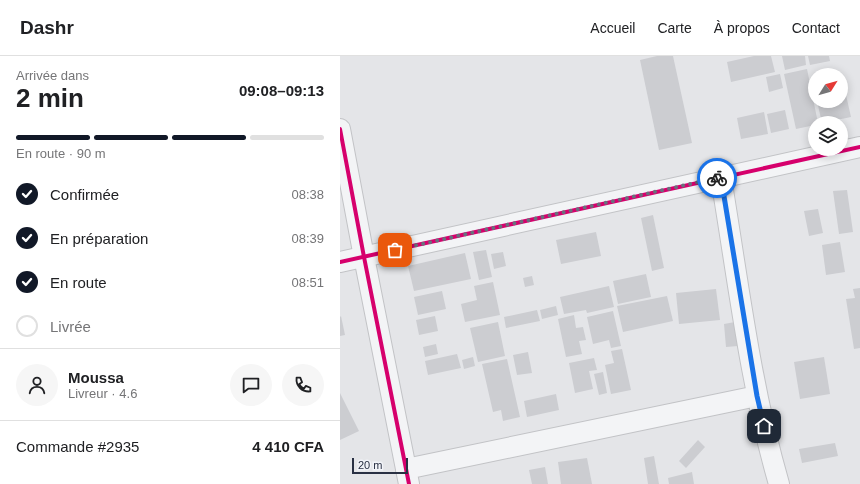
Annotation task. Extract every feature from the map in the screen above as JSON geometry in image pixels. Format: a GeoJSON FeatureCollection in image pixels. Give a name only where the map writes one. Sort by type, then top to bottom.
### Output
{"type":"FeatureCollection","features":[{"type":"Feature","properties":{"kind":"street"},"geometry":{"type":"LineString","coordinates":[[340,129],[408,477],[757,396]]}},
{"type":"Feature","properties":{"kind":"street"},"geometry":{"type":"LineString","coordinates":[[340,262],[860,147]]}},
{"type":"Feature","properties":{"kind":"street"},"geometry":{"type":"LineString","coordinates":[[721,178],[757,396],[779,484]]}},
{"type":"Feature","properties":{"kind":"building"},"geometry":{"type":"Polygon","coordinates":[[[657,56],[673,56],[692,143],[659,150],[640,60],[657,56]]]}},
{"type":"Feature","properties":{"kind":"building"},"geometry":{"type":"Polygon","coordinates":[[[754,56],[771,56],[775,72],[731,82],[727,62],[754,56]]]}},
{"type":"Feature","properties":{"kind":"building"},"geometry":{"type":"Polygon","coordinates":[[[782,56],[805,56],[806,65],[785,70],[782,56]]]}},
{"type":"Feature","properties":{"kind":"building"},"geometry":{"type":"Polygon","coordinates":[[[808,56],[829,56],[830,61],[810,65],[808,56]]]}},
{"type":"Feature","properties":{"kind":"building"},"geometry":{"type":"Polygon","coordinates":[[[807,69],[808,108],[815,108],[817,116],[808,116],[808,126],[796,129],[784,74],[807,69]]]}},
{"type":"Feature","properties":{"kind":"building"},"geometry":{"type":"Polygon","coordinates":[[[780,74],[783,88],[769,92],[766,77],[780,74]]]}},
{"type":"Feature","properties":{"kind":"building"},"geometry":{"type":"Polygon","coordinates":[[[848,104],[851,117],[848,118],[848,116],[820,116],[819,108],[848,108],[848,104]]]}},
{"type":"Feature","properties":{"kind":"building"},"geometry":{"type":"Polygon","coordinates":[[[785,110],[789,129],[771,133],[767,114],[785,110]]]}},
{"type":"Feature","properties":{"kind":"building"},"geometry":{"type":"Polygon","coordinates":[[[764,112],[768,134],[741,139],[737,118],[764,112]]]}},
{"type":"Feature","properties":{"kind":"building"},"geometry":{"type":"Polygon","coordinates":[[[847,190],[853,232],[839,234],[833,191],[847,190]]]}},
{"type":"Feature","properties":{"kind":"building"},"geometry":{"type":"Polygon","coordinates":[[[818,209],[823,233],[809,236],[804,211],[818,209]]]}},
{"type":"Feature","properties":{"kind":"building"},"geometry":{"type":"Polygon","coordinates":[[[653,215],[664,268],[652,271],[641,218],[653,215]]]}},
{"type":"Feature","properties":{"kind":"building"},"geometry":{"type":"Polygon","coordinates":[[[596,232],[601,256],[561,264],[556,240],[596,232]]]}},
{"type":"Feature","properties":{"kind":"building"},"geometry":{"type":"Polygon","coordinates":[[[840,242],[845,272],[826,275],[822,245],[840,242]]]}},
{"type":"Feature","properties":{"kind":"building"},"geometry":{"type":"Polygon","coordinates":[[[486,250],[492,277],[479,280],[473,252],[486,250]]]}},
{"type":"Feature","properties":{"kind":"building"},"geometry":{"type":"Polygon","coordinates":[[[503,252],[506,266],[494,269],[491,254],[503,252]]]}},
{"type":"Feature","properties":{"kind":"building"},"geometry":{"type":"Polygon","coordinates":[[[465,253],[471,279],[414,291],[408,266],[465,253]]]}},
{"type":"Feature","properties":{"kind":"building"},"geometry":{"type":"Polygon","coordinates":[[[646,274],[651,297],[618,304],[613,281],[646,274]]]}},
{"type":"Feature","properties":{"kind":"building"},"geometry":{"type":"Polygon","coordinates":[[[532,276],[534,285],[525,287],[523,278],[532,276]]]}},
{"type":"Feature","properties":{"kind":"building"},"geometry":{"type":"Polygon","coordinates":[[[493,282],[500,315],[465,322],[461,304],[477,300],[474,286],[493,282]]]}},
{"type":"Feature","properties":{"kind":"building"},"geometry":{"type":"Polygon","coordinates":[[[609,286],[614,307],[587,313],[586,310],[564,314],[560,297],[609,286]]]}},
{"type":"Feature","properties":{"kind":"building"},"geometry":{"type":"Polygon","coordinates":[[[860,288],[860,348],[854,349],[846,299],[855,298],[853,289],[860,288]]]}},
{"type":"Feature","properties":{"kind":"building"},"geometry":{"type":"Polygon","coordinates":[[[716,289],[720,320],[679,324],[676,293],[716,289]]]}},
{"type":"Feature","properties":{"kind":"building"},"geometry":{"type":"Polygon","coordinates":[[[442,291],[446,309],[418,315],[414,297],[442,291]]]}},
{"type":"Feature","properties":{"kind":"building"},"geometry":{"type":"Polygon","coordinates":[[[667,296],[673,321],[623,332],[617,306],[667,296]]]}},
{"type":"Feature","properties":{"kind":"building"},"geometry":{"type":"Polygon","coordinates":[[[556,306],[558,315],[542,319],[540,310],[556,306]]]}},
{"type":"Feature","properties":{"kind":"building"},"geometry":{"type":"Polygon","coordinates":[[[537,310],[540,321],[506,328],[504,317],[537,310]]]}},
{"type":"Feature","properties":{"kind":"building"},"geometry":{"type":"Polygon","coordinates":[[[613,311],[621,346],[611,348],[609,340],[593,344],[587,317],[613,311]]]}},
{"type":"Feature","properties":{"kind":"building"},"geometry":{"type":"Polygon","coordinates":[[[574,315],[576,328],[583,327],[586,340],[579,341],[582,354],[566,357],[558,319],[574,315]]]}},
{"type":"Feature","properties":{"kind":"building"},"geometry":{"type":"Polygon","coordinates":[[[341,316],[345,335],[340,336],[340,317],[341,316]]]}},
{"type":"Feature","properties":{"kind":"building"},"geometry":{"type":"Polygon","coordinates":[[[435,316],[438,331],[419,335],[416,320],[435,316]]]}},
{"type":"Feature","properties":{"kind":"building"},"geometry":{"type":"Polygon","coordinates":[[[498,322],[505,356],[478,362],[470,328],[498,322]]]}},
{"type":"Feature","properties":{"kind":"building"},"geometry":{"type":"Polygon","coordinates":[[[735,322],[738,346],[726,347],[724,324],[735,322]]]}},
{"type":"Feature","properties":{"kind":"building"},"geometry":{"type":"Polygon","coordinates":[[[436,344],[438,354],[425,357],[423,347],[436,344]]]}},
{"type":"Feature","properties":{"kind":"building"},"geometry":{"type":"Polygon","coordinates":[[[622,349],[631,390],[611,394],[605,365],[614,363],[611,351],[622,349]]]}},
{"type":"Feature","properties":{"kind":"building"},"geometry":{"type":"Polygon","coordinates":[[[528,352],[532,373],[517,375],[513,355],[528,352]]]}},
{"type":"Feature","properties":{"kind":"building"},"geometry":{"type":"Polygon","coordinates":[[[457,354],[461,368],[428,375],[425,361],[457,354]]]}},
{"type":"Feature","properties":{"kind":"building"},"geometry":{"type":"Polygon","coordinates":[[[473,357],[475,366],[464,369],[462,360],[473,357]]]}},
{"type":"Feature","properties":{"kind":"building"},"geometry":{"type":"Polygon","coordinates":[[[824,357],[830,394],[800,399],[794,362],[824,357]]]}},
{"type":"Feature","properties":{"kind":"building"},"geometry":{"type":"Polygon","coordinates":[[[594,358],[597,370],[589,371],[593,389],[575,393],[569,363],[594,358]]]}},
{"type":"Feature","properties":{"kind":"building"},"geometry":{"type":"Polygon","coordinates":[[[507,359],[520,417],[503,421],[501,410],[493,412],[482,364],[507,359]]]}},
{"type":"Feature","properties":{"kind":"building"},"geometry":{"type":"Polygon","coordinates":[[[603,372],[607,393],[599,395],[594,374],[603,372]]]}},
{"type":"Feature","properties":{"kind":"building"},"geometry":{"type":"Polygon","coordinates":[[[340,393],[359,431],[340,440],[340,393]]]}},
{"type":"Feature","properties":{"kind":"building"},"geometry":{"type":"Polygon","coordinates":[[[556,394],[559,410],[527,417],[524,401],[556,394]]]}},
{"type":"Feature","properties":{"kind":"building"},"geometry":{"type":"Polygon","coordinates":[[[698,440],[705,447],[686,468],[679,461],[698,440]]]}},
{"type":"Feature","properties":{"kind":"building"},"geometry":{"type":"Polygon","coordinates":[[[835,443],[838,456],[802,463],[799,449],[835,443]]]}},
{"type":"Feature","properties":{"kind":"building"},"geometry":{"type":"Polygon","coordinates":[[[654,456],[659,484],[648,484],[644,458],[654,456]]]}},
{"type":"Feature","properties":{"kind":"building"},"geometry":{"type":"Polygon","coordinates":[[[587,458],[592,484],[561,484],[558,462],[587,458]]]}},
{"type":"Feature","properties":{"kind":"building"},"geometry":{"type":"Polygon","coordinates":[[[545,467],[548,484],[532,484],[529,470],[545,467]]]}},
{"type":"Feature","properties":{"kind":"building"},"geometry":{"type":"Polygon","coordinates":[[[692,472],[694,484],[669,484],[668,478],[692,472]]]}},
{"type":"Feature","properties":{"kind":"cycle path"},"geometry":{"type":"LineString","coordinates":[[340,129],[409,484]]}},
{"type":"Feature","properties":{"kind":"cycle path"},"geometry":{"type":"LineString","coordinates":[[340,262],[860,147]]}},
{"type":"Feature","properties":{"kind":"way so far"},"geometry":{"type":"LineString","coordinates":[[395,250],[717,178]]}},
{"type":"Feature","properties":{"kind":"route"},"geometry":{"type":"LineString","coordinates":[[717,178],[721,178],[757,396],[764,426]]}}]}
